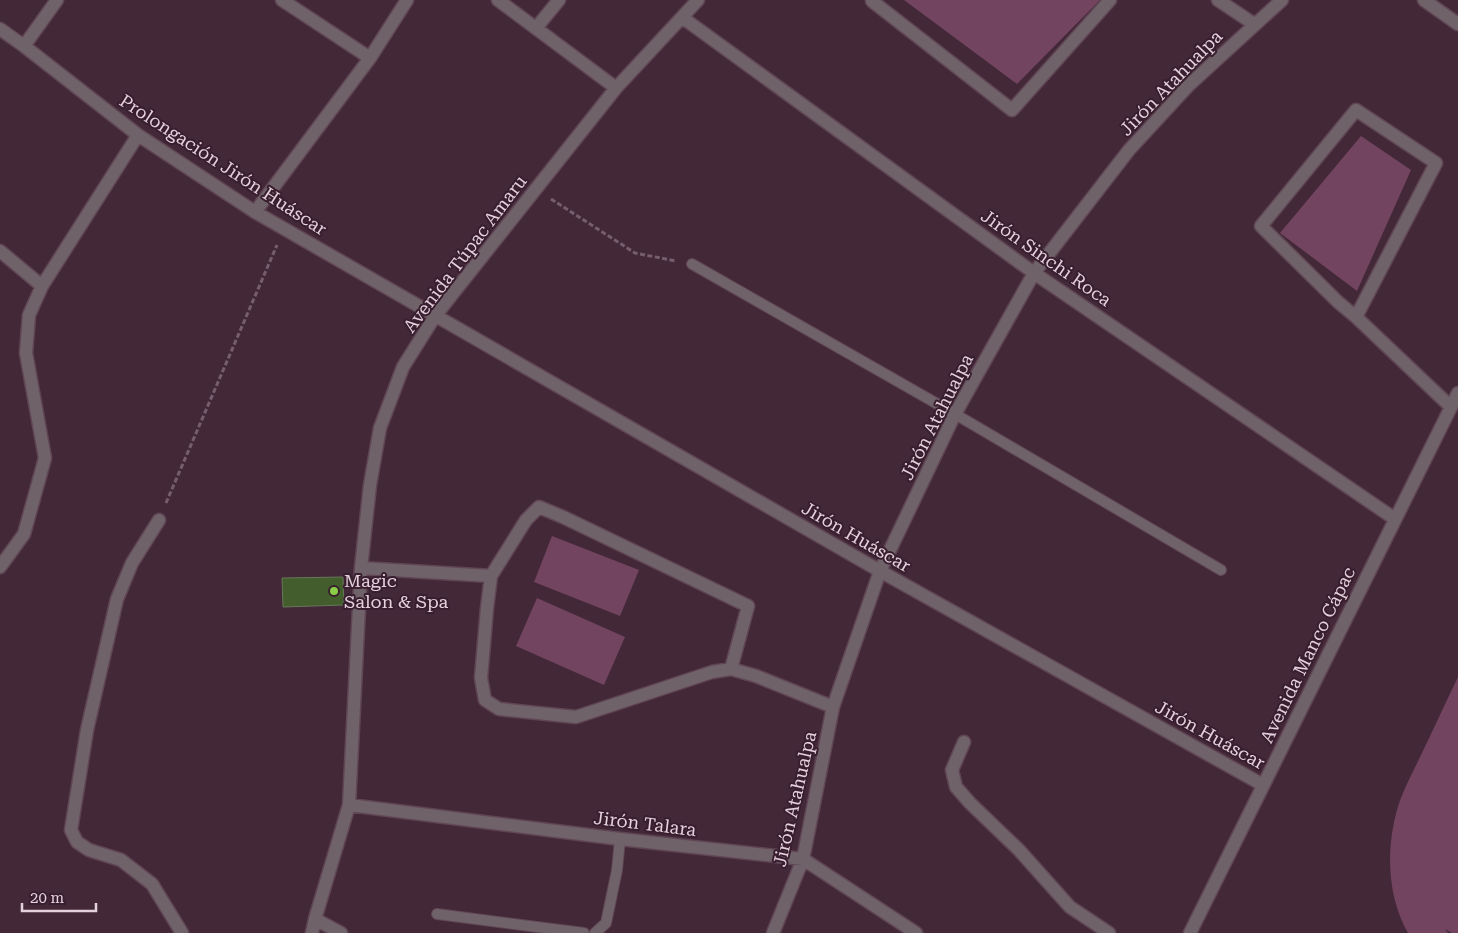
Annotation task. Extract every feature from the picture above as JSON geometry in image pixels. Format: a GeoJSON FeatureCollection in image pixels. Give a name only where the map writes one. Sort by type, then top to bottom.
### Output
{"type":"FeatureCollection","features":[{"type":"Feature","properties":{"kind":"street"},"geometry":{"type":"LineString","coordinates":[[24,46],[57,0]]}},
{"type":"Feature","properties":{"kind":"street"},"geometry":{"type":"LineString","coordinates":[[282,0],[370,58]]}},
{"type":"Feature","properties":{"kind":"street"},"geometry":{"type":"LineString","coordinates":[[255,212],[370,58],[407,0]]}},
{"type":"Feature","properties":{"kind":"street"},"geometry":{"type":"LineString","coordinates":[[498,0],[616,88]]}},
{"type":"Feature","properties":{"kind":"street"},"geometry":{"type":"LineString","coordinates":[[536,28],[559,0]]}},
{"type":"Feature","properties":{"kind":"street","name":"Avenida Túpac Amaru"},"geometry":{"type":"LineString","coordinates":[[312,933],[314,919],[349,805],[360,568],[370,485],[380,428],[403,367],[435,316],[616,88],[698,0]]}},
{"type":"Feature","properties":{"kind":"street"},"geometry":{"type":"LineString","coordinates":[[872,0],[1012,110],[1110,0]]}},
{"type":"Feature","properties":{"kind":"street"},"geometry":{"type":"LineString","coordinates":[[1218,0],[1254,24]]}},
{"type":"Feature","properties":{"kind":"street","name":"Jirón Atahualpa"},"geometry":{"type":"LineString","coordinates":[[773,933],[803,859],[833,707],[880,571],[955,414],[1034,274],[1129,150],[1189,85],[1282,0]]}},
{"type":"Feature","properties":{"kind":"street"},"geometry":{"type":"LineString","coordinates":[[1424,0],[1458,24]]}},
{"type":"Feature","properties":{"kind":"street","name":"Jirón Sinchi Roca"},"geometry":{"type":"LineString","coordinates":[[682,18],[1034,274],[1395,519]]}},
{"type":"Feature","properties":{"kind":"street","name":"Prolongación Jirón Huáscar"},"geometry":{"type":"LineString","coordinates":[[0,29],[138,135],[255,212],[435,316]]}},
{"type":"Feature","properties":{"kind":"street"},"geometry":{"type":"LineString","coordinates":[[1356,316],[1436,163],[1356,110],[1262,226],[1338,302],[1356,316],[1451,407]]}},
{"type":"Feature","properties":{"kind":"street"},"geometry":{"type":"LineString","coordinates":[[0,567],[24,534],[45,458],[26,353],[29,315],[42,286],[138,135]]}},
{"type":"Feature","properties":{"kind":"street"},"geometry":{"type":"LineString","coordinates":[[0,251],[42,286]]}},
{"type":"Feature","properties":{"kind":"street","name":"Jirón Huáscar"},"geometry":{"type":"LineString","coordinates":[[435,316],[880,571],[1263,785]]}},
{"type":"Feature","properties":{"kind":"street","name":"Avenida Manco Cápac"},"geometry":{"type":"LineString","coordinates":[[1190,933],[1458,393]]}},
{"type":"Feature","properties":{"kind":"street"},"geometry":{"type":"LineString","coordinates":[[731,669],[748,606],[539,507],[526,520],[491,576],[486,608],[481,678],[485,700],[499,709],[576,717],[712,672],[731,669],[756,676],[833,707]]}},
{"type":"Feature","properties":{"kind":"street"},"geometry":{"type":"LineString","coordinates":[[159,520],[132,563],[117,599],[88,730],[71,830],[77,842],[89,850],[121,860],[152,884],[182,933]]}},
{"type":"Feature","properties":{"kind":"street"},"geometry":{"type":"LineString","coordinates":[[360,568],[491,576]]}},
{"type":"Feature","properties":{"kind":"street"},"geometry":{"type":"LineString","coordinates":[[964,742],[952,770],[956,787],[1019,850],[1070,907],[1109,933]]}},
{"type":"Feature","properties":{"kind":"street","name":"Jirón Talara"},"geometry":{"type":"LineString","coordinates":[[349,805],[620,839],[803,859],[916,933]]}},
{"type":"Feature","properties":{"kind":"street"},"geometry":{"type":"LineString","coordinates":[[314,919],[341,933]]}},
{"type":"Feature","properties":{"kind":"lane"},"geometry":{"type":"LineString","coordinates":[[692,264],[955,414],[1222,570]]}},
{"type":"Feature","properties":{"kind":"lane"},"geometry":{"type":"LineString","coordinates":[[595,933],[606,923],[620,839]]}},
{"type":"Feature","properties":{"kind":"lane"},"geometry":{"type":"LineString","coordinates":[[437,914],[584,933]]}},
{"type":"Feature","properties":{"kind":"path"},"geometry":{"type":"LineString","coordinates":[[536,190],[635,253],[692,264]]}},
{"type":"Feature","properties":{"kind":"path"},"geometry":{"type":"LineString","coordinates":[[159,520],[284,228]]}},
{"type":"Feature","properties":{"kind":"shaded area"},"geometry":{"type":"Polygon","coordinates":[[[904,0],[1100,0],[1017,84],[904,0]]]}},
{"type":"Feature","properties":{"kind":"shaded area"},"geometry":{"type":"Polygon","coordinates":[[[1361,136],[1411,170],[1357,291],[1280,233],[1361,136]]]}},
{"type":"Feature","properties":{"kind":"shaded area"},"geometry":{"type":"Polygon","coordinates":[[[552,536],[639,570],[620,616],[534,582],[552,536]]]}},
{"type":"Feature","properties":{"kind":"shaded area"},"geometry":{"type":"Polygon","coordinates":[[[537,598],[625,637],[604,685],[516,646],[537,598]]]}},
{"type":"Feature","properties":{"kind":"shaded area"},"geometry":{"type":"Polygon","coordinates":[[[1458,677],[1458,933],[1452,933],[1445,929],[1448,933],[1408,933],[1401,919],[1392,888],[1390,857],[1393,825],[1404,790],[1458,677]]]}},
{"type":"Feature","properties":{"kind":"building"},"geometry":{"type":"Polygon","coordinates":[[[343,577],[344,605],[283,607],[282,578],[343,577]]]}},
{"type":"Feature","properties":{"kind":"place","name":"Magic Salon & Spa"},"geometry":{"type":"Point","coordinates":[334,591]}}]}
